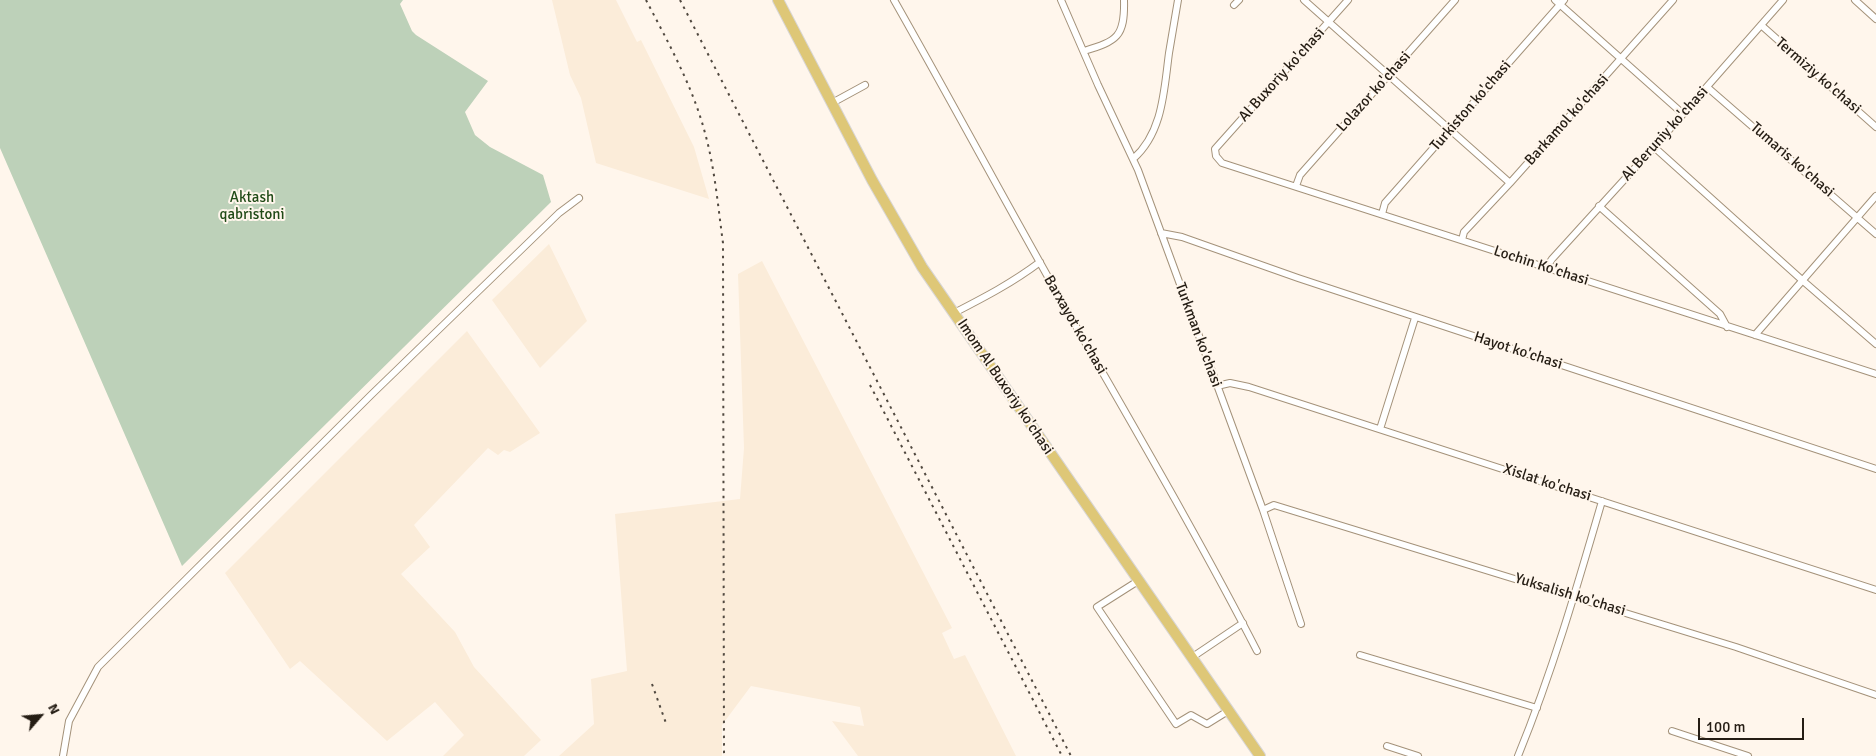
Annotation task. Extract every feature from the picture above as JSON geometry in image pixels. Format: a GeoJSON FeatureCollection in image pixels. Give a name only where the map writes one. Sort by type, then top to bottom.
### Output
{"type":"FeatureCollection","features":[{"type":"Feature","properties":{"kind":"main road","name":"Imom Al Buxoriy ko'chasi"},"geometry":{"type":"LineString","coordinates":[[778,0],[872,180],[922,267],[1259,754]]}},
{"type":"Feature","properties":{"kind":"street","name":"Barxayot ko'chasi"},"geometry":{"type":"LineString","coordinates":[[894,0],[1199,542],[1257,650]]}},
{"type":"Feature","properties":{"kind":"street","name":"Turkman ko'chasi"},"geometry":{"type":"LineString","coordinates":[[1061,0],[1132,159],[1161,233],[1263,510],[1301,624]]}},
{"type":"Feature","properties":{"kind":"street"},"geometry":{"type":"LineString","coordinates":[[1084,51],[1106,44],[1118,36],[1124,20],[1124,0]]}},
{"type":"Feature","properties":{"kind":"street"},"geometry":{"type":"LineString","coordinates":[[1132,159],[1146,143],[1159,115],[1165,92],[1178,0]]}},
{"type":"Feature","properties":{"kind":"street"},"geometry":{"type":"LineString","coordinates":[[1304,0],[1510,184]]}},
{"type":"Feature","properties":{"kind":"street","name":"Al Buxoriy ko'chasi"},"geometry":{"type":"LineString","coordinates":[[1216,149],[1348,0]]}},
{"type":"Feature","properties":{"kind":"street","name":"Lolazor ko'chasi"},"geometry":{"type":"LineString","coordinates":[[1296,186],[1300,175],[1456,0]]}},
{"type":"Feature","properties":{"kind":"street","name":"Barkamol ko'chasi"},"geometry":{"type":"LineString","coordinates":[[1462,240],[1464,232],[1510,184],[1673,0]]}},
{"type":"Feature","properties":{"kind":"street","name":"Al Beruniy ko'chasi"},"geometry":{"type":"LineString","coordinates":[[1546,268],[1598,206],[1654,147],[1783,0]]}},
{"type":"Feature","properties":{"kind":"street"},"geometry":{"type":"LineString","coordinates":[[1855,0],[1876,18]]}},
{"type":"Feature","properties":{"kind":"street"},"geometry":{"type":"LineString","coordinates":[[1559,2],[1682,113]]}},
{"type":"Feature","properties":{"kind":"street","name":"Turkiston ko'chasi"},"geometry":{"type":"LineString","coordinates":[[1382,214],[1385,203],[1559,2]]}},
{"type":"Feature","properties":{"kind":"street","name":"Termiziy ko'chasi"},"geometry":{"type":"LineString","coordinates":[[1761,25],[1876,127]]}},
{"type":"Feature","properties":{"kind":"street"},"geometry":{"type":"LineString","coordinates":[[832,103],[865,85]]}},
{"type":"Feature","properties":{"kind":"street","name":"Tumaris ko'chasi"},"geometry":{"type":"LineString","coordinates":[[1707,87],[1876,234]]}},
{"type":"Feature","properties":{"kind":"street"},"geometry":{"type":"LineString","coordinates":[[1654,147],[1876,344]]}},
{"type":"Feature","properties":{"kind":"street","name":"Lochin Ko'chasi"},"geometry":{"type":"LineString","coordinates":[[1216,149],[1216,156],[1222,163],[1876,374]]}},
{"type":"Feature","properties":{"kind":"street"},"geometry":{"type":"LineString","coordinates":[[1755,335],[1876,196]]}},
{"type":"Feature","properties":{"kind":"street"},"geometry":{"type":"LineString","coordinates":[[63,756],[69,721],[98,667],[378,388],[559,213],[580,198]]}},
{"type":"Feature","properties":{"kind":"street"},"geometry":{"type":"LineString","coordinates":[[1598,206],[1720,314],[1727,326]]}},
{"type":"Feature","properties":{"kind":"street","name":"Hayot ko'chasi"},"geometry":{"type":"LineString","coordinates":[[1161,233],[1182,237],[1415,318],[1876,469]]}},
{"type":"Feature","properties":{"kind":"street"},"geometry":{"type":"LineString","coordinates":[[954,313],[984,299],[1021,277],[1040,262]]}},
{"type":"Feature","properties":{"kind":"street"},"geometry":{"type":"LineString","coordinates":[[1380,429],[1415,318]]}},
{"type":"Feature","properties":{"kind":"street","name":"Xislat ko'chasi"},"geometry":{"type":"LineString","coordinates":[[1217,386],[1230,383],[1249,386],[1876,590]]}},
{"type":"Feature","properties":{"kind":"street"},"geometry":{"type":"LineString","coordinates":[[1518,756],[1537,708],[1574,596],[1602,501]]}},
{"type":"Feature","properties":{"kind":"street","name":"Yuksalish ko'chasi"},"geometry":{"type":"LineString","coordinates":[[1263,510],[1274,505],[1736,647],[1876,695]]}},
{"type":"Feature","properties":{"kind":"street"},"geometry":{"type":"LineString","coordinates":[[1138,581],[1097,607],[1176,724],[1191,715],[1207,724],[1228,710]]}},
{"type":"Feature","properties":{"kind":"street"},"geometry":{"type":"LineString","coordinates":[[1191,658],[1243,623]]}},
{"type":"Feature","properties":{"kind":"street"},"geometry":{"type":"LineString","coordinates":[[1360,655],[1537,708]]}},
{"type":"Feature","properties":{"kind":"street"},"geometry":{"type":"LineString","coordinates":[[1672,731],[1748,756]]}},
{"type":"Feature","properties":{"kind":"street"},"geometry":{"type":"LineString","coordinates":[[1387,746],[1418,756]]}},
{"type":"Feature","properties":{"kind":"shaded area"},"geometry":{"type":"Polygon","coordinates":[[[552,0],[616,0],[637,42],[641,40],[694,147],[709,199],[596,163],[581,98],[570,75],[552,0]]]}},
{"type":"Feature","properties":{"kind":"shaded area"},"geometry":{"type":"Polygon","coordinates":[[[549,244],[587,321],[540,368],[492,300],[549,244]]]}},
{"type":"Feature","properties":{"kind":"shaded area"},"geometry":{"type":"Polygon","coordinates":[[[762,261],[952,628],[942,633],[954,659],[965,655],[1016,756],[858,756],[832,721],[864,726],[860,707],[751,686],[722,725],[722,756],[559,756],[594,724],[591,679],[627,671],[615,514],[740,499],[744,448],[738,274],[762,261]]]}},
{"type":"Feature","properties":{"kind":"shaded area"},"geometry":{"type":"Polygon","coordinates":[[[467,331],[540,433],[510,452],[504,450],[498,455],[488,448],[414,525],[430,547],[401,574],[455,632],[474,667],[541,740],[524,756],[443,756],[464,735],[435,702],[387,741],[300,661],[290,669],[225,573],[467,331]]]}},
{"type":"Feature","properties":{"kind":"green space","name":"Aktash qabristoni"},"geometry":{"type":"Polygon","coordinates":[[[0,0],[403,0],[400,4],[412,31],[416,35],[488,81],[465,112],[475,135],[490,147],[543,175],[551,202],[182,566],[0,148],[0,0]]]}},
{"type":"Feature","properties":{"kind":"railway"},"geometry":{"type":"LineString","coordinates":[[646,0],[679,65],[700,116],[711,160],[723,243],[724,756]]}},
{"type":"Feature","properties":{"kind":"railway"},"geometry":{"type":"LineString","coordinates":[[680,0],[1071,756]]}},
{"type":"Feature","properties":{"kind":"railway"},"geometry":{"type":"LineString","coordinates":[[870,385],[1062,756]]}},
{"type":"Feature","properties":{"kind":"railway"},"geometry":{"type":"LineString","coordinates":[[652,684],[667,726]]}}]}
